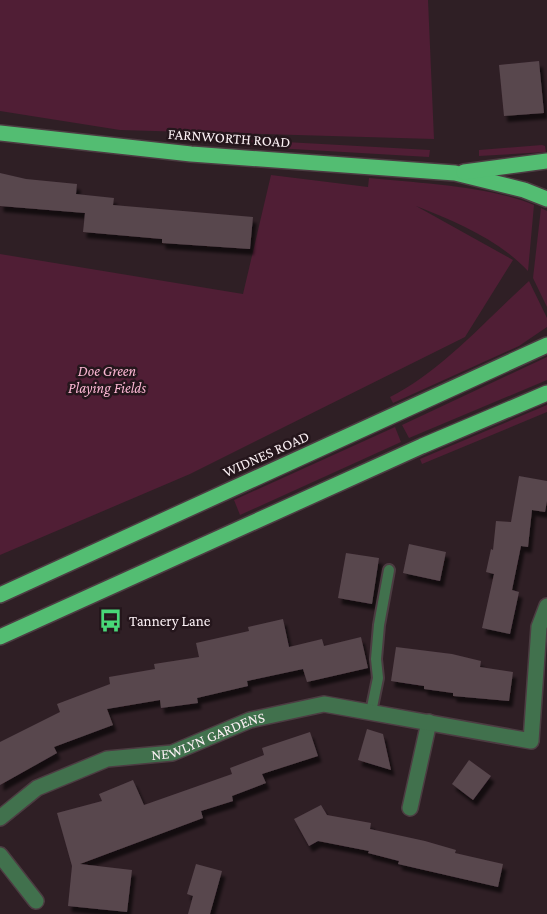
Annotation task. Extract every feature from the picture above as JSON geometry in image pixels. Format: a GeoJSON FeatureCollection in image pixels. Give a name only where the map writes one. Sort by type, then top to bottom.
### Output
{"type":"FeatureCollection","features":[{"type":"Feature","properties":{"kind":"main road","name":"FARNWORTH ROAD"},"geometry":{"type":"LineString","coordinates":[[0,133],[191,154],[455,173],[524,190],[547,199]]}},
{"type":"Feature","properties":{"kind":"main road","name":"FARNWORTH ROAD"},"geometry":{"type":"LineString","coordinates":[[455,173],[547,161]]}},
{"type":"Feature","properties":{"kind":"main road","name":"WIDNES ROAD"},"geometry":{"type":"LineString","coordinates":[[0,594],[547,345]]}},
{"type":"Feature","properties":{"kind":"main road"},"geometry":{"type":"LineString","coordinates":[[0,637],[416,448],[547,393]]}},
{"type":"Feature","properties":{"kind":"street","name":"NEWLYN GARDENS"},"geometry":{"type":"LineString","coordinates":[[0,818],[37,788],[106,759],[172,753],[250,720],[324,704],[531,741],[539,627],[547,606]]}},
{"type":"Feature","properties":{"kind":"street"},"geometry":{"type":"LineString","coordinates":[[410,808],[429,722]]}},
{"type":"Feature","properties":{"kind":"street"},"geometry":{"type":"LineString","coordinates":[[0,855],[36,902]]}},
{"type":"Feature","properties":{"kind":"lane"},"geometry":{"type":"LineString","coordinates":[[371,712],[378,678],[376,659],[379,625],[389,570]]}},
{"type":"Feature","properties":{"kind":"green space"},"geometry":{"type":"Polygon","coordinates":[[[0,0],[428,0],[434,139],[120,130],[0,111],[0,0]]]}},
{"type":"Feature","properties":{"kind":"green space"},"geometry":{"type":"Polygon","coordinates":[[[241,140],[430,150],[429,157],[241,146],[241,140]]]}},
{"type":"Feature","properties":{"kind":"green space"},"geometry":{"type":"Polygon","coordinates":[[[545,146],[546,152],[479,156],[479,150],[545,146]]]}},
{"type":"Feature","properties":{"kind":"green space","name":"Doe Green Playing Fields"},"geometry":{"type":"Polygon","coordinates":[[[271,175],[368,187],[369,178],[453,186],[496,193],[534,205],[528,271],[490,241],[461,225],[416,206],[513,260],[465,337],[190,474],[0,555],[0,254],[243,294],[271,175]]]}},
{"type":"Feature","properties":{"kind":"green space"},"geometry":{"type":"Polygon","coordinates":[[[541,208],[547,211],[547,307],[533,278],[541,208]]]}},
{"type":"Feature","properties":{"kind":"green space"},"geometry":{"type":"Polygon","coordinates":[[[529,281],[547,318],[547,327],[519,346],[393,403],[390,397],[427,374],[463,344],[529,281]]]}},
{"type":"Feature","properties":{"kind":"green space"},"geometry":{"type":"Polygon","coordinates":[[[547,357],[547,380],[409,438],[402,425],[547,357]]]}},
{"type":"Feature","properties":{"kind":"green space"},"geometry":{"type":"Polygon","coordinates":[[[547,405],[547,412],[422,464],[420,459],[547,405]]]}},
{"type":"Feature","properties":{"kind":"green space"},"geometry":{"type":"Polygon","coordinates":[[[395,427],[401,442],[240,515],[234,500],[395,427]]]}},
{"type":"Feature","properties":{"kind":"building"},"geometry":{"type":"Polygon","coordinates":[[[539,61],[544,113],[504,116],[499,65],[539,61]]]}},
{"type":"Feature","properties":{"kind":"building"},"geometry":{"type":"Polygon","coordinates":[[[0,173],[26,179],[77,184],[76,194],[114,198],[113,205],[253,217],[250,249],[162,243],[162,239],[83,232],[85,213],[0,206],[0,173]]]}},
{"type":"Feature","properties":{"kind":"building"},"geometry":{"type":"Polygon","coordinates":[[[519,476],[547,481],[547,501],[545,512],[532,510],[528,547],[521,546],[512,590],[519,592],[510,634],[482,628],[494,574],[486,572],[491,549],[493,550],[496,521],[511,522],[519,476]]]}},
{"type":"Feature","properties":{"kind":"building"},"geometry":{"type":"Polygon","coordinates":[[[409,544],[446,552],[440,581],[403,573],[409,544]]]}},
{"type":"Feature","properties":{"kind":"building"},"geometry":{"type":"Polygon","coordinates":[[[346,553],[379,558],[372,604],[338,598],[346,553]]]}},
{"type":"Feature","properties":{"kind":"building"},"geometry":{"type":"Polygon","coordinates":[[[283,619],[289,647],[322,639],[324,646],[361,637],[368,668],[307,682],[303,669],[247,681],[248,686],[197,698],[198,703],[161,708],[160,700],[107,709],[113,725],[54,747],[57,753],[0,785],[0,742],[60,712],[57,704],[110,684],[109,677],[155,669],[154,664],[199,657],[196,643],[249,631],[248,627],[283,619]]]}},
{"type":"Feature","properties":{"kind":"building"},"geometry":{"type":"Polygon","coordinates":[[[396,647],[452,654],[481,661],[480,667],[513,672],[509,701],[453,696],[453,693],[391,681],[396,647]]]}},
{"type":"Feature","properties":{"kind":"building"},"geometry":{"type":"Polygon","coordinates":[[[367,729],[383,734],[391,770],[358,760],[367,729]]]}},
{"type":"Feature","properties":{"kind":"building"},"geometry":{"type":"Polygon","coordinates":[[[310,732],[318,756],[262,774],[266,783],[232,796],[233,801],[201,811],[203,818],[80,864],[132,870],[127,912],[68,906],[72,866],[57,813],[102,801],[99,794],[133,780],[144,805],[232,774],[230,768],[264,755],[262,748],[310,732]]]}},
{"type":"Feature","properties":{"kind":"building"},"geometry":{"type":"Polygon","coordinates":[[[469,760],[491,776],[473,800],[452,784],[469,760]]]}},
{"type":"Feature","properties":{"kind":"building"},"geometry":{"type":"Polygon","coordinates":[[[321,805],[327,815],[371,823],[370,829],[425,841],[456,850],[455,853],[503,864],[498,887],[398,864],[399,861],[368,853],[369,851],[318,841],[309,846],[294,819],[321,805]]]}},
{"type":"Feature","properties":{"kind":"building"},"geometry":{"type":"Polygon","coordinates":[[[196,864],[222,871],[210,914],[188,914],[193,896],[187,894],[196,864]]]}},
{"type":"Feature","properties":{"kind":"place","name":"Tannery Lane"},"geometry":{"type":"Point","coordinates":[111,621]}}]}
